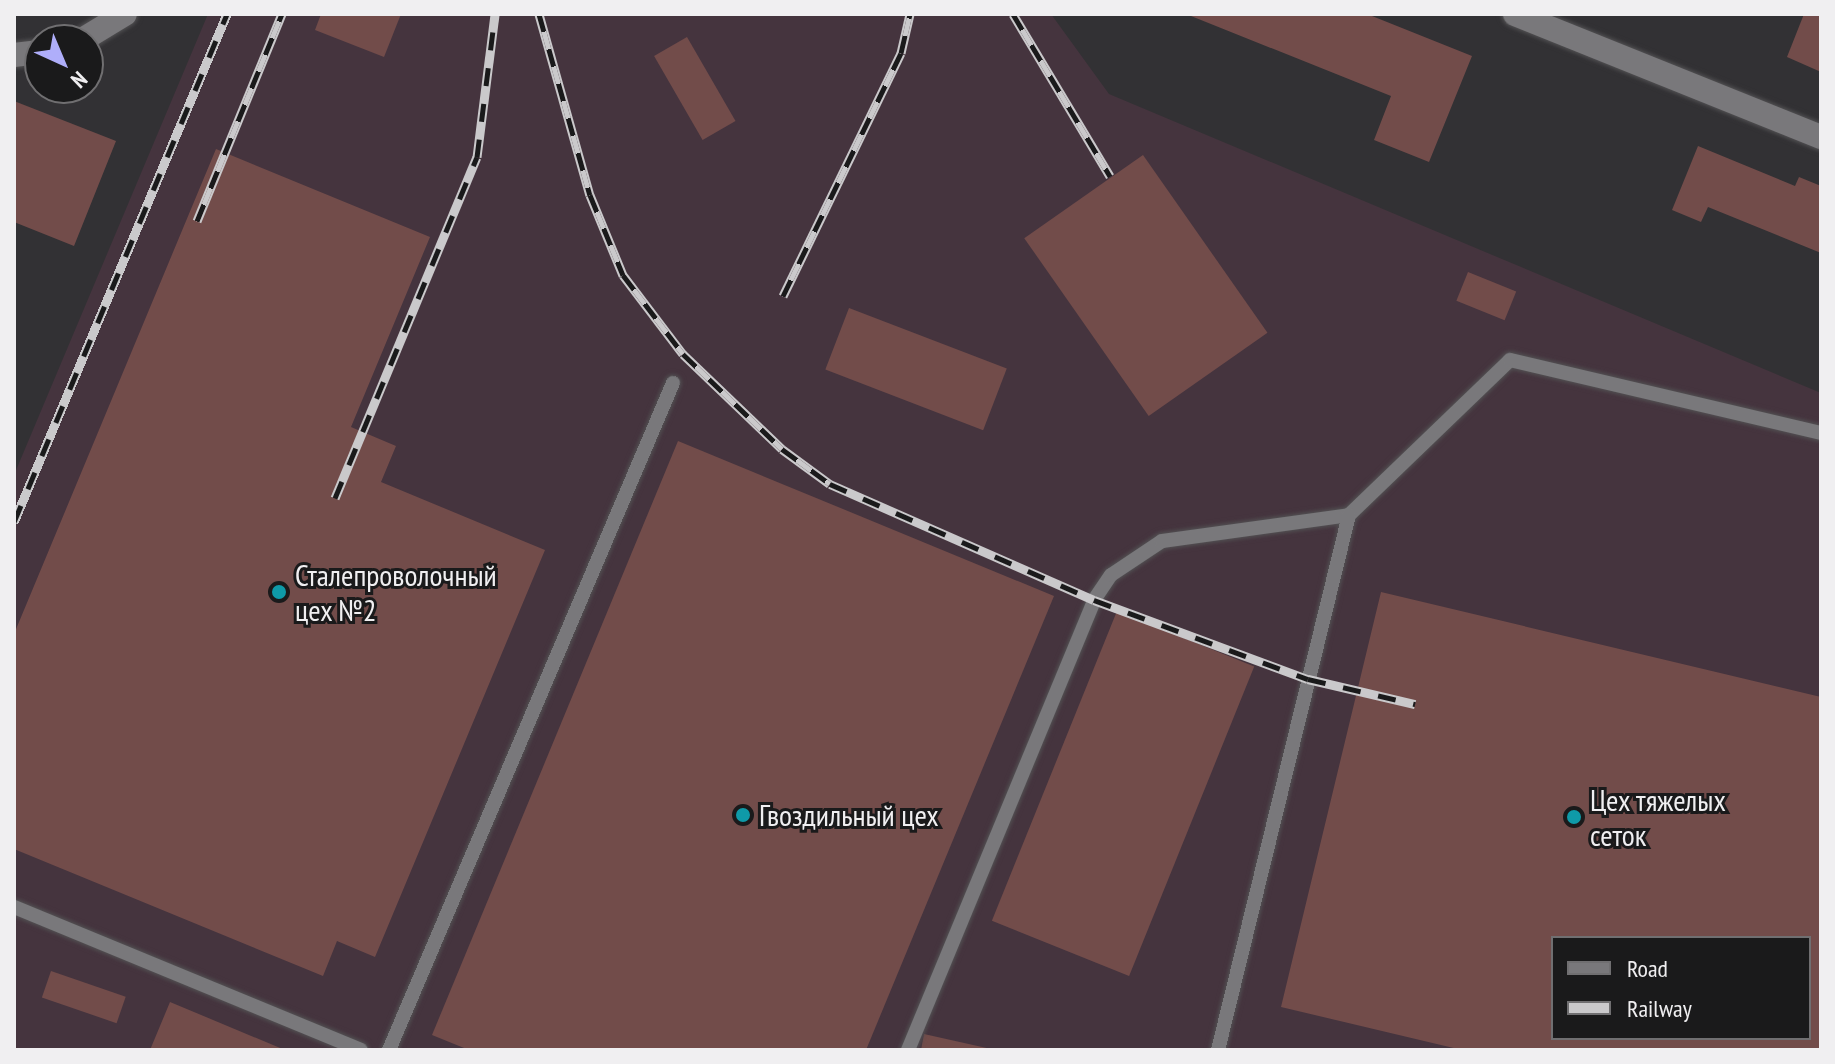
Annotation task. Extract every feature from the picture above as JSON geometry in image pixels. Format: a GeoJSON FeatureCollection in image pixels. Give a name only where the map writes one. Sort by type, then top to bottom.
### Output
{"type":"FeatureCollection","features":[{"type":"Feature","properties":{"kind":"street"},"geometry":{"type":"LineString","coordinates":[[104,27],[125,14]]}},
{"type":"Feature","properties":{"kind":"street"},"geometry":{"type":"LineString","coordinates":[[1515,14],[1821,137]]}},
{"type":"Feature","properties":{"kind":"lane"},"geometry":{"type":"LineString","coordinates":[[1218,1050],[1349,515],[1510,360],[1821,433]]}},
{"type":"Feature","properties":{"kind":"lane"},"geometry":{"type":"LineString","coordinates":[[389,1050],[673,383]]}},
{"type":"Feature","properties":{"kind":"lane"},"geometry":{"type":"LineString","coordinates":[[908,1050],[1094,600],[1111,575],[1162,541],[1349,515]]}},
{"type":"Feature","properties":{"kind":"lane"},"geometry":{"type":"LineString","coordinates":[[14,907],[361,1050]]}},
{"type":"Feature","properties":{"kind":"shaded area"},"geometry":{"type":"Polygon","coordinates":[[[208,14],[1051,14],[1109,94],[1821,393],[1821,1050],[14,1050],[14,475],[208,14]]]}},
{"type":"Feature","properties":{"kind":"building"},"geometry":{"type":"Polygon","coordinates":[[[321,14],[401,14],[384,57],[315,30],[321,14]]]}},
{"type":"Feature","properties":{"kind":"building"},"geometry":{"type":"Polygon","coordinates":[[[1186,14],[1367,14],[1472,56],[1429,162],[1374,140],[1391,96],[1186,14]]]}},
{"type":"Feature","properties":{"kind":"building"},"geometry":{"type":"Polygon","coordinates":[[[1804,14],[1821,14],[1821,72],[1787,57],[1804,14]]]}},
{"type":"Feature","properties":{"kind":"building"},"geometry":{"type":"Polygon","coordinates":[[[687,37],[736,121],[703,140],[654,56],[687,37]]]}},
{"type":"Feature","properties":{"kind":"building"},"geometry":{"type":"Polygon","coordinates":[[[14,101],[116,141],[74,246],[14,222],[14,101]]]}},
{"type":"Feature","properties":{"kind":"building"},"geometry":{"type":"Polygon","coordinates":[[[1698,146],[1795,186],[1799,177],[1821,186],[1821,253],[1708,207],[1701,222],[1672,210],[1698,146]]]}},
{"type":"Feature","properties":{"kind":"building","name":"Сталепроволочный цех №2"},"geometry":{"type":"Polygon","coordinates":[[[216,149],[430,237],[351,427],[396,446],[381,482],[545,550],[375,957],[337,941],[323,976],[14,849],[14,634],[216,149]]]}},
{"type":"Feature","properties":{"kind":"building"},"geometry":{"type":"Polygon","coordinates":[[[1143,155],[1267,333],[1149,416],[1024,238],[1143,155]]]}},
{"type":"Feature","properties":{"kind":"building"},"geometry":{"type":"Polygon","coordinates":[[[1468,272],[1516,291],[1505,320],[1456,301],[1468,272]]]}},
{"type":"Feature","properties":{"kind":"building"},"geometry":{"type":"Polygon","coordinates":[[[849,308],[1007,369],[983,430],[825,370],[849,308]]]}},
{"type":"Feature","properties":{"kind":"building","name":"Гвоздильный цех"},"geometry":{"type":"Polygon","coordinates":[[[678,441],[1054,596],[866,1050],[469,1050],[432,1035],[678,441]]]}},
{"type":"Feature","properties":{"kind":"building","name":"Цех тяжелых сеток"},"geometry":{"type":"Polygon","coordinates":[[[1381,592],[1821,697],[1821,1050],[1462,1050],[1281,1007],[1381,592]]]}},
{"type":"Feature","properties":{"kind":"building"},"geometry":{"type":"Polygon","coordinates":[[[1117,611],[1254,666],[1129,976],[992,921],[1117,611]]]}},
{"type":"Feature","properties":{"kind":"building"},"geometry":{"type":"Polygon","coordinates":[[[51,971],[126,997],[117,1023],[42,997],[51,971]]]}},
{"type":"Feature","properties":{"kind":"building"},"geometry":{"type":"Polygon","coordinates":[[[170,1002],[285,1050],[150,1050],[170,1002]]]}},
{"type":"Feature","properties":{"kind":"building"},"geometry":{"type":"Polygon","coordinates":[[[924,1034],[991,1049],[991,1050],[921,1050],[924,1034]]]}},
{"type":"Feature","properties":{"kind":"railway"},"geometry":{"type":"LineString","coordinates":[[14,522],[227,14]]}},
{"type":"Feature","properties":{"kind":"railway"},"geometry":{"type":"LineString","coordinates":[[197,221],[282,14]]}},
{"type":"Feature","properties":{"kind":"railway"},"geometry":{"type":"LineString","coordinates":[[335,498],[477,157],[495,14]]}},
{"type":"Feature","properties":{"kind":"railway"},"geometry":{"type":"LineString","coordinates":[[539,14],[590,195],[623,275],[683,354],[782,449],[830,484],[1094,600],[1308,679],[1415,704]]}},
{"type":"Feature","properties":{"kind":"railway"},"geometry":{"type":"LineString","coordinates":[[783,296],[901,53],[910,14]]}},
{"type":"Feature","properties":{"kind":"railway"},"geometry":{"type":"LineString","coordinates":[[1013,14],[1110,176]]}},
{"type":"Feature","properties":{"kind":"place","name":"Сталепроволочный цех №2"},"geometry":{"type":"Point","coordinates":[279,592]}},
{"type":"Feature","properties":{"kind":"place","name":"Гвоздильный цех"},"geometry":{"type":"Point","coordinates":[743,815]}},
{"type":"Feature","properties":{"kind":"place","name":"Цех тяжелых сеток"},"geometry":{"type":"Point","coordinates":[1574,817]}}]}
